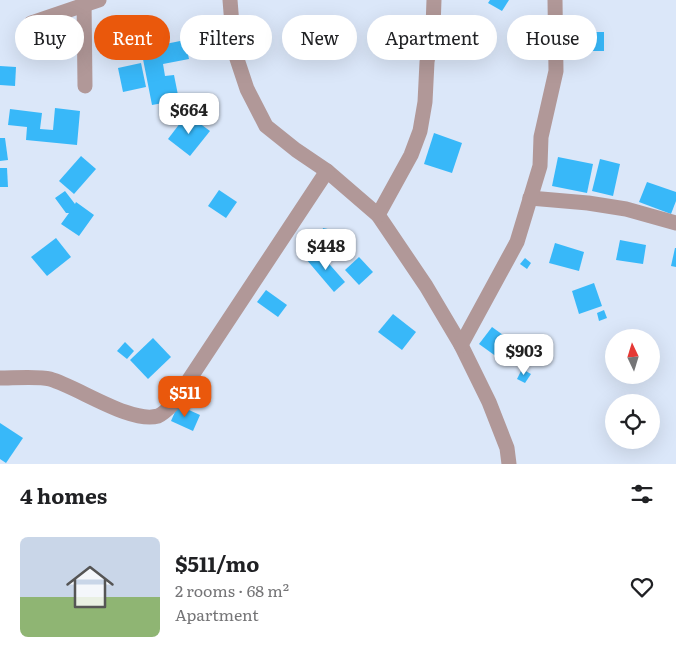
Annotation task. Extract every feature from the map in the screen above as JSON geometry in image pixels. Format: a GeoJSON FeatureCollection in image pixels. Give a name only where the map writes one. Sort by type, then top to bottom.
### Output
{"type":"FeatureCollection","features":[{"type":"Feature","properties":{"kind":"street"},"geometry":{"type":"LineString","coordinates":[[230,0],[234,50],[247,89],[266,126],[296,150],[327,171],[378,215],[426,286],[461,346],[489,402],[507,448],[509,464]]}},
{"type":"Feature","properties":{"kind":"street"},"geometry":{"type":"LineString","coordinates":[[378,215],[411,155],[420,131],[425,102],[427,62],[433,27],[434,0]]}},
{"type":"Feature","properties":{"kind":"street"},"geometry":{"type":"LineString","coordinates":[[461,346],[517,242],[540,166],[541,137],[556,72],[555,0]]}},
{"type":"Feature","properties":{"kind":"street"},"geometry":{"type":"LineString","coordinates":[[53,15],[89,2],[85,86]]}},
{"type":"Feature","properties":{"kind":"street"},"geometry":{"type":"LineString","coordinates":[[0,378],[48,379],[72,387],[108,405],[135,415],[159,416],[173,404],[327,171]]}},
{"type":"Feature","properties":{"kind":"street"},"geometry":{"type":"LineString","coordinates":[[530,198],[588,203],[626,209],[676,224]]}},
{"type":"Feature","properties":{"kind":"building"},"geometry":{"type":"Polygon","coordinates":[[[490,0],[509,0],[502,11],[488,3],[490,0]]]}},
{"type":"Feature","properties":{"kind":"building"},"geometry":{"type":"Polygon","coordinates":[[[597,32],[604,32],[604,51],[597,51],[597,32]]]}},
{"type":"Feature","properties":{"kind":"building"},"geometry":{"type":"Polygon","coordinates":[[[180,41],[180,60],[184,60],[163,64],[165,76],[174,75],[179,100],[152,105],[143,60],[170,60],[170,43],[180,41]]]}},
{"type":"Feature","properties":{"kind":"building"},"geometry":{"type":"Polygon","coordinates":[[[141,63],[146,87],[123,92],[118,68],[141,63]]]}},
{"type":"Feature","properties":{"kind":"building"},"geometry":{"type":"Polygon","coordinates":[[[0,66],[16,67],[15,86],[0,85],[0,66]]]}},
{"type":"Feature","properties":{"kind":"building"},"geometry":{"type":"Polygon","coordinates":[[[55,108],[80,111],[77,145],[26,140],[27,127],[8,125],[10,109],[42,113],[40,129],[53,130],[55,108]]]}},
{"type":"Feature","properties":{"kind":"building"},"geometry":{"type":"Polygon","coordinates":[[[187,114],[210,131],[190,156],[168,139],[187,114]]]}},
{"type":"Feature","properties":{"kind":"building"},"geometry":{"type":"Polygon","coordinates":[[[434,133],[462,143],[452,173],[424,164],[434,133]]]}},
{"type":"Feature","properties":{"kind":"building"},"geometry":{"type":"Polygon","coordinates":[[[0,138],[5,138],[8,160],[0,161],[0,138]]]}},
{"type":"Feature","properties":{"kind":"building"},"geometry":{"type":"Polygon","coordinates":[[[81,156],[96,169],[74,194],[59,181],[81,156]]]}},
{"type":"Feature","properties":{"kind":"building"},"geometry":{"type":"Polygon","coordinates":[[[558,157],[593,164],[587,193],[552,186],[558,157]]]}},
{"type":"Feature","properties":{"kind":"building"},"geometry":{"type":"Polygon","coordinates":[[[600,159],[620,164],[613,196],[592,191],[600,159]]]}},
{"type":"Feature","properties":{"kind":"building"},"geometry":{"type":"Polygon","coordinates":[[[0,168],[7,168],[8,187],[0,187],[0,168]]]}},
{"type":"Feature","properties":{"kind":"building"},"geometry":{"type":"Polygon","coordinates":[[[647,182],[676,192],[676,201],[671,214],[639,202],[647,182]]]}},
{"type":"Feature","properties":{"kind":"building"},"geometry":{"type":"Polygon","coordinates":[[[219,190],[237,202],[226,218],[208,206],[219,190]]]}},
{"type":"Feature","properties":{"kind":"building"},"geometry":{"type":"Polygon","coordinates":[[[65,191],[75,204],[76,202],[94,215],[79,236],[61,224],[69,213],[66,213],[55,198],[65,191]]]}},
{"type":"Feature","properties":{"kind":"building"},"geometry":{"type":"Polygon","coordinates":[[[323,228],[342,232],[339,246],[320,242],[323,228]]]}},
{"type":"Feature","properties":{"kind":"building"},"geometry":{"type":"Polygon","coordinates":[[[56,238],[71,257],[47,276],[31,257],[56,238]]]}},
{"type":"Feature","properties":{"kind":"building"},"geometry":{"type":"Polygon","coordinates":[[[620,240],[646,245],[643,264],[616,260],[620,240]]]}},
{"type":"Feature","properties":{"kind":"building"},"geometry":{"type":"Polygon","coordinates":[[[555,243],[584,252],[579,271],[549,263],[555,243]]]}},
{"type":"Feature","properties":{"kind":"building"},"geometry":{"type":"Polygon","coordinates":[[[676,248],[676,267],[671,266],[676,248]]]}},
{"type":"Feature","properties":{"kind":"building"},"geometry":{"type":"Polygon","coordinates":[[[317,250],[345,282],[334,292],[306,259],[317,250]]]}},
{"type":"Feature","properties":{"kind":"building"},"geometry":{"type":"Polygon","coordinates":[[[359,257],[373,272],[359,285],[345,270],[359,257]]]}},
{"type":"Feature","properties":{"kind":"building"},"geometry":{"type":"Polygon","coordinates":[[[525,258],[531,263],[527,269],[520,264],[525,258]]]}},
{"type":"Feature","properties":{"kind":"building"},"geometry":{"type":"Polygon","coordinates":[[[594,283],[602,306],[579,314],[572,291],[594,283]]]}},
{"type":"Feature","properties":{"kind":"building"},"geometry":{"type":"Polygon","coordinates":[[[266,290],[287,305],[278,317],[257,302],[266,290]]]}},
{"type":"Feature","properties":{"kind":"building"},"geometry":{"type":"Polygon","coordinates":[[[604,310],[607,318],[599,321],[597,313],[604,310]]]}},
{"type":"Feature","properties":{"kind":"building"},"geometry":{"type":"Polygon","coordinates":[[[393,314],[416,332],[402,350],[378,332],[393,314]]]}},
{"type":"Feature","properties":{"kind":"building"},"geometry":{"type":"Polygon","coordinates":[[[492,327],[510,340],[497,357],[479,344],[492,327]]]}},
{"type":"Feature","properties":{"kind":"building"},"geometry":{"type":"Polygon","coordinates":[[[153,338],[171,357],[148,379],[130,360],[153,338]]]}},
{"type":"Feature","properties":{"kind":"building"},"geometry":{"type":"Polygon","coordinates":[[[125,342],[134,351],[127,359],[117,351],[125,342]]]}},
{"type":"Feature","properties":{"kind":"building"},"geometry":{"type":"Polygon","coordinates":[[[522,369],[531,374],[525,383],[517,379],[522,369]]]}},
{"type":"Feature","properties":{"kind":"building"},"geometry":{"type":"Polygon","coordinates":[[[178,405],[200,415],[193,431],[171,421],[178,405]]]}},
{"type":"Feature","properties":{"kind":"building"},"geometry":{"type":"Polygon","coordinates":[[[0,423],[23,438],[6,463],[0,459],[0,423]]]}}]}
